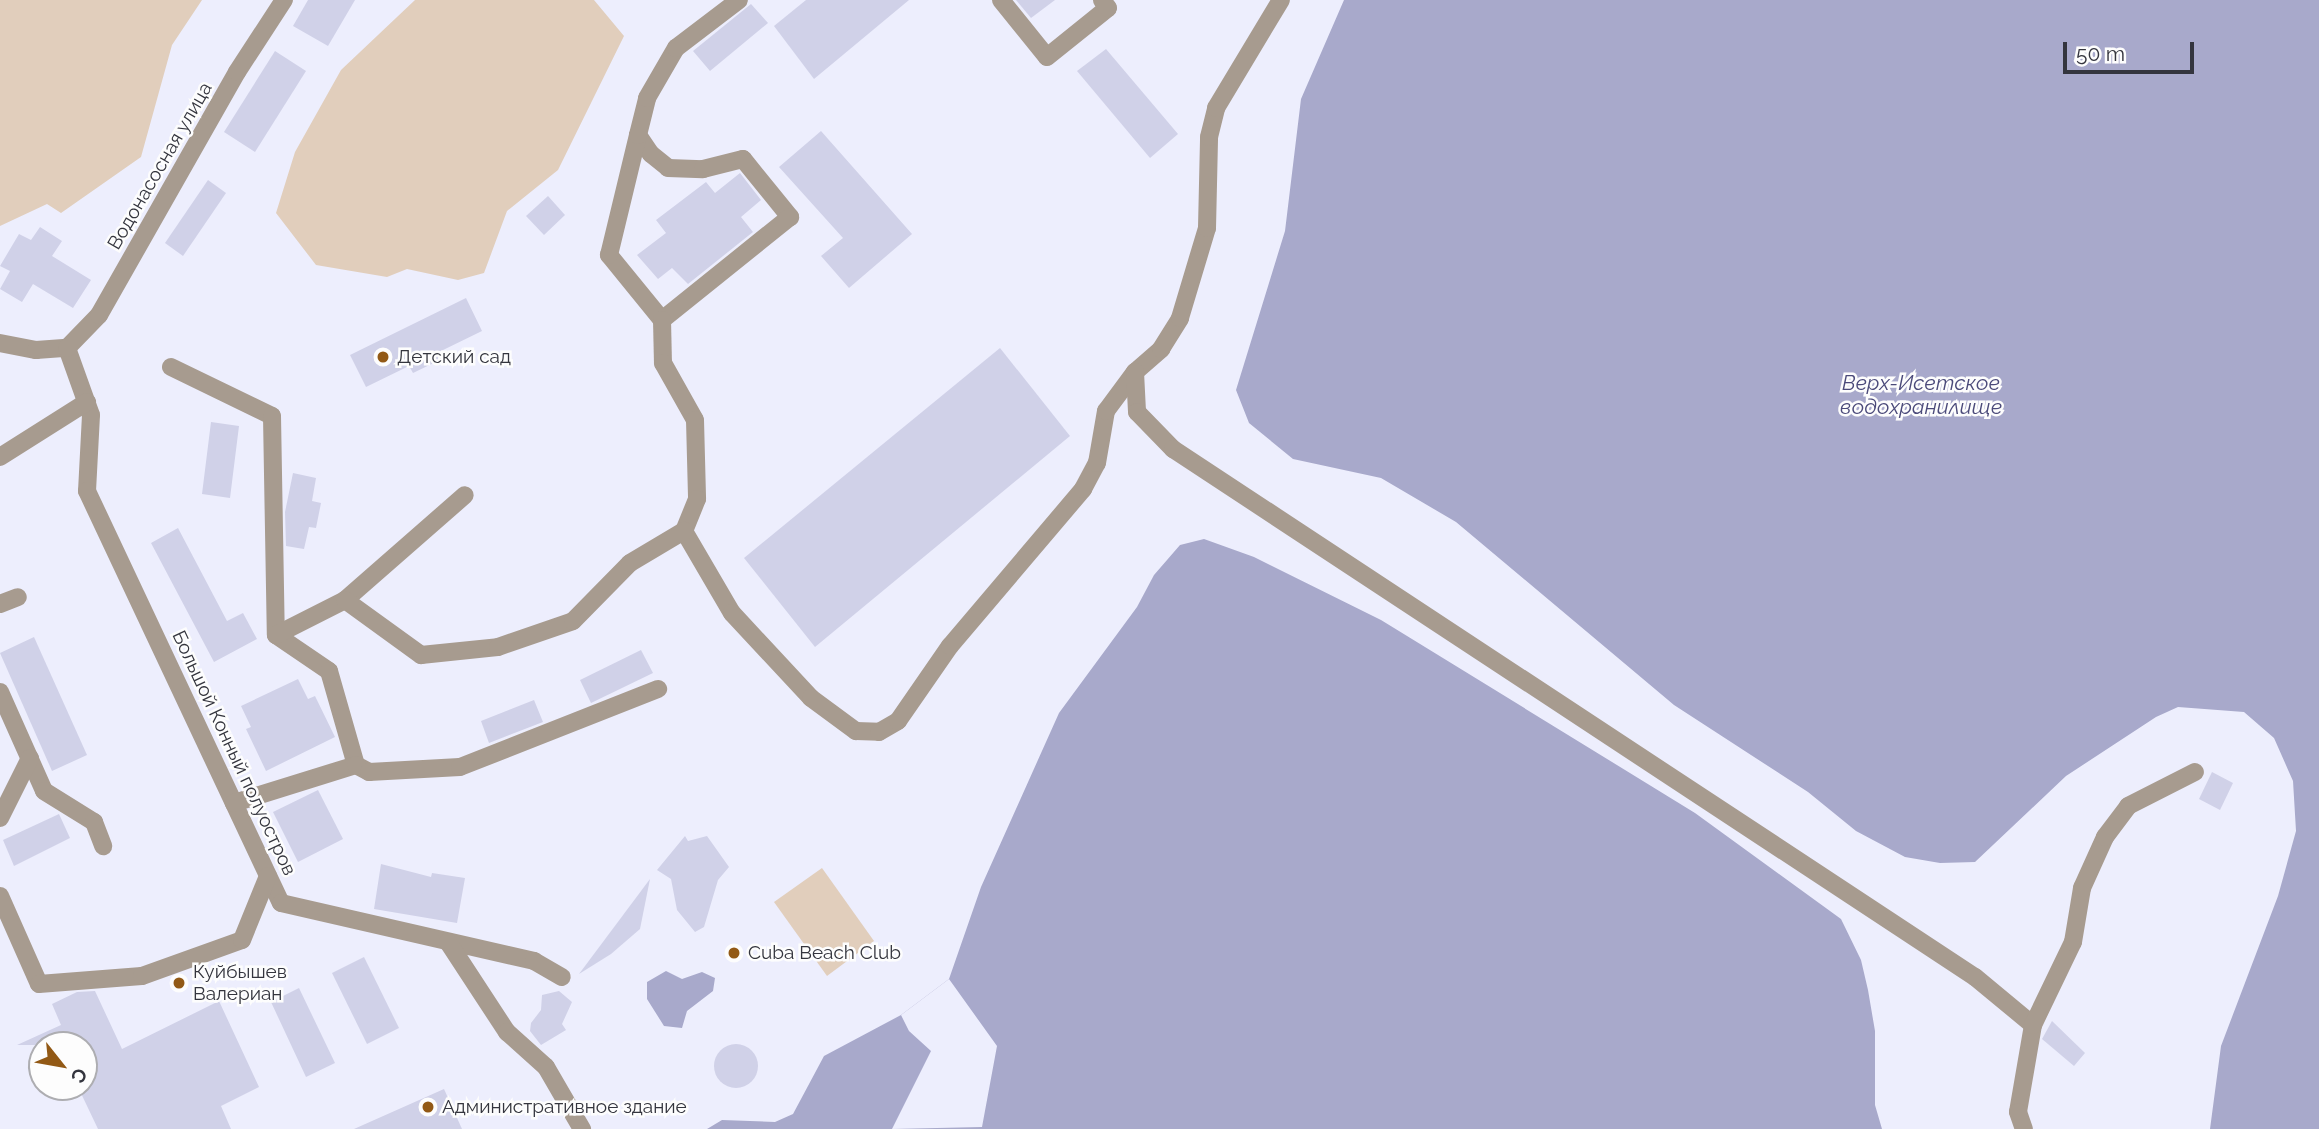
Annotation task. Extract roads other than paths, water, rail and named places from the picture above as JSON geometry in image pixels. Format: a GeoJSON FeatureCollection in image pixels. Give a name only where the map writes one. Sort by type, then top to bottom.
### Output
{"type":"FeatureCollection","features":[{"type":"Feature","properties":{"kind":"street","name":"Водонасосная улица"},"geometry":{"type":"LineString","coordinates":[[67,348],[99,315],[237,72],[284,0]]}},
{"type":"Feature","properties":{"kind":"street"},"geometry":{"type":"LineString","coordinates":[[345,600],[421,655],[498,647],[573,621],[630,563],[684,531],[697,499],[695,420],[663,363],[662,320],[609,255],[647,98],[676,48],[739,0]]}},
{"type":"Feature","properties":{"kind":"street"},"geometry":{"type":"LineString","coordinates":[[1001,0],[1047,57],[1108,8],[1102,0]]}},
{"type":"Feature","properties":{"kind":"street"},"geometry":{"type":"LineString","coordinates":[[684,531],[732,613],[811,698],[856,731],[879,732],[898,721],[950,646],[1083,489],[1097,463],[1107,411],[1135,372],[1161,349],[1180,318],[1207,228],[1209,137],[1216,108],[1281,0]]}},
{"type":"Feature","properties":{"kind":"street"},"geometry":{"type":"LineString","coordinates":[[638,135],[668,168],[703,169],[743,159],[790,217],[662,320]]}},
{"type":"Feature","properties":{"kind":"street"},"geometry":{"type":"LineString","coordinates":[[0,343],[36,350],[67,348]]}},
{"type":"Feature","properties":{"kind":"street","name":"Большой Конный полуостров"},"geometry":{"type":"LineString","coordinates":[[67,348],[91,415],[87,491],[281,903],[534,961],[562,977]]}},
{"type":"Feature","properties":{"kind":"street"},"geometry":{"type":"LineString","coordinates":[[171,367],[272,416],[276,635]]}},
{"type":"Feature","properties":{"kind":"street"},"geometry":{"type":"LineString","coordinates":[[1135,372],[1137,412],[1173,449],[1975,977],[2033,1025]]}},
{"type":"Feature","properties":{"kind":"street"},"geometry":{"type":"LineString","coordinates":[[0,457],[87,402]]}},
{"type":"Feature","properties":{"kind":"street"},"geometry":{"type":"LineString","coordinates":[[276,635],[345,600],[465,495]]}},
{"type":"Feature","properties":{"kind":"street"},"geometry":{"type":"LineString","coordinates":[[0,604],[18,597]]}},
{"type":"Feature","properties":{"kind":"street"},"geometry":{"type":"LineString","coordinates":[[276,635],[328,671],[356,765],[369,772],[460,767],[657,689]]}},
{"type":"Feature","properties":{"kind":"street"},"geometry":{"type":"LineString","coordinates":[[0,692],[44,791],[94,822],[103,846]]}},
{"type":"Feature","properties":{"kind":"street"},"geometry":{"type":"LineString","coordinates":[[0,818],[30,758]]}},
{"type":"Feature","properties":{"kind":"street"},"geometry":{"type":"LineString","coordinates":[[234,803],[356,765]]}},
{"type":"Feature","properties":{"kind":"street"},"geometry":{"type":"LineString","coordinates":[[2024,1129],[2018,1112],[2033,1025],[2073,942],[2082,888],[2105,837],[2128,806],[2195,772]]}},
{"type":"Feature","properties":{"kind":"street"},"geometry":{"type":"LineString","coordinates":[[0,896],[39,984],[142,976],[242,940],[268,876]]}},
{"type":"Feature","properties":{"kind":"street"},"geometry":{"type":"LineString","coordinates":[[448,942],[507,1032],[546,1067],[582,1129]]}},
{"type":"Feature","properties":{"kind":"water","name":"Верх-Исетское водохранилище"},"geometry":{"type":"Polygon","coordinates":[[[1344,0],[2319,0],[2319,1129],[2210,1129],[2221,1046],[2278,896],[2296,831],[2293,781],[2274,738],[2244,712],[2178,707],[2156,717],[2066,776],[1975,862],[1940,863],[1905,857],[1856,831],[1808,792],[1674,705],[1456,522],[1381,478],[1293,459],[1249,423],[1236,390],[1285,231],[1301,99],[1344,0]]]}},
{"type":"Feature","properties":{"kind":"water"},"geometry":{"type":"Polygon","coordinates":[[[1204,539],[1254,557],[1381,620],[1695,813],[1841,919],[1861,960],[1868,990],[1875,1031],[1875,1105],[1882,1129],[707,1129],[722,1120],[775,1122],[793,1114],[824,1056],[901,1015],[949,979],[981,887],[1059,713],[1137,607],[1154,575],[1180,545],[1204,539]]]}},
{"type":"Feature","properties":{"kind":"water"},"geometry":{"type":"Polygon","coordinates":[[[666,971],[682,979],[702,972],[715,978],[713,991],[687,1011],[682,1028],[664,1026],[647,999],[647,982],[666,971]]]}},
{"type":"Feature","properties":{"kind":"place","name":"Детский сад"},"geometry":{"type":"Point","coordinates":[383,357]}},
{"type":"Feature","properties":{"kind":"place","name":"Cuba Beach Club"},"geometry":{"type":"Point","coordinates":[734,953]}},
{"type":"Feature","properties":{"kind":"place","name":"Куйбышев Валериан"},"geometry":{"type":"Point","coordinates":[179,983]}},
{"type":"Feature","properties":{"kind":"place","name":"Административное здание"},"geometry":{"type":"Point","coordinates":[428,1107]}}]}
